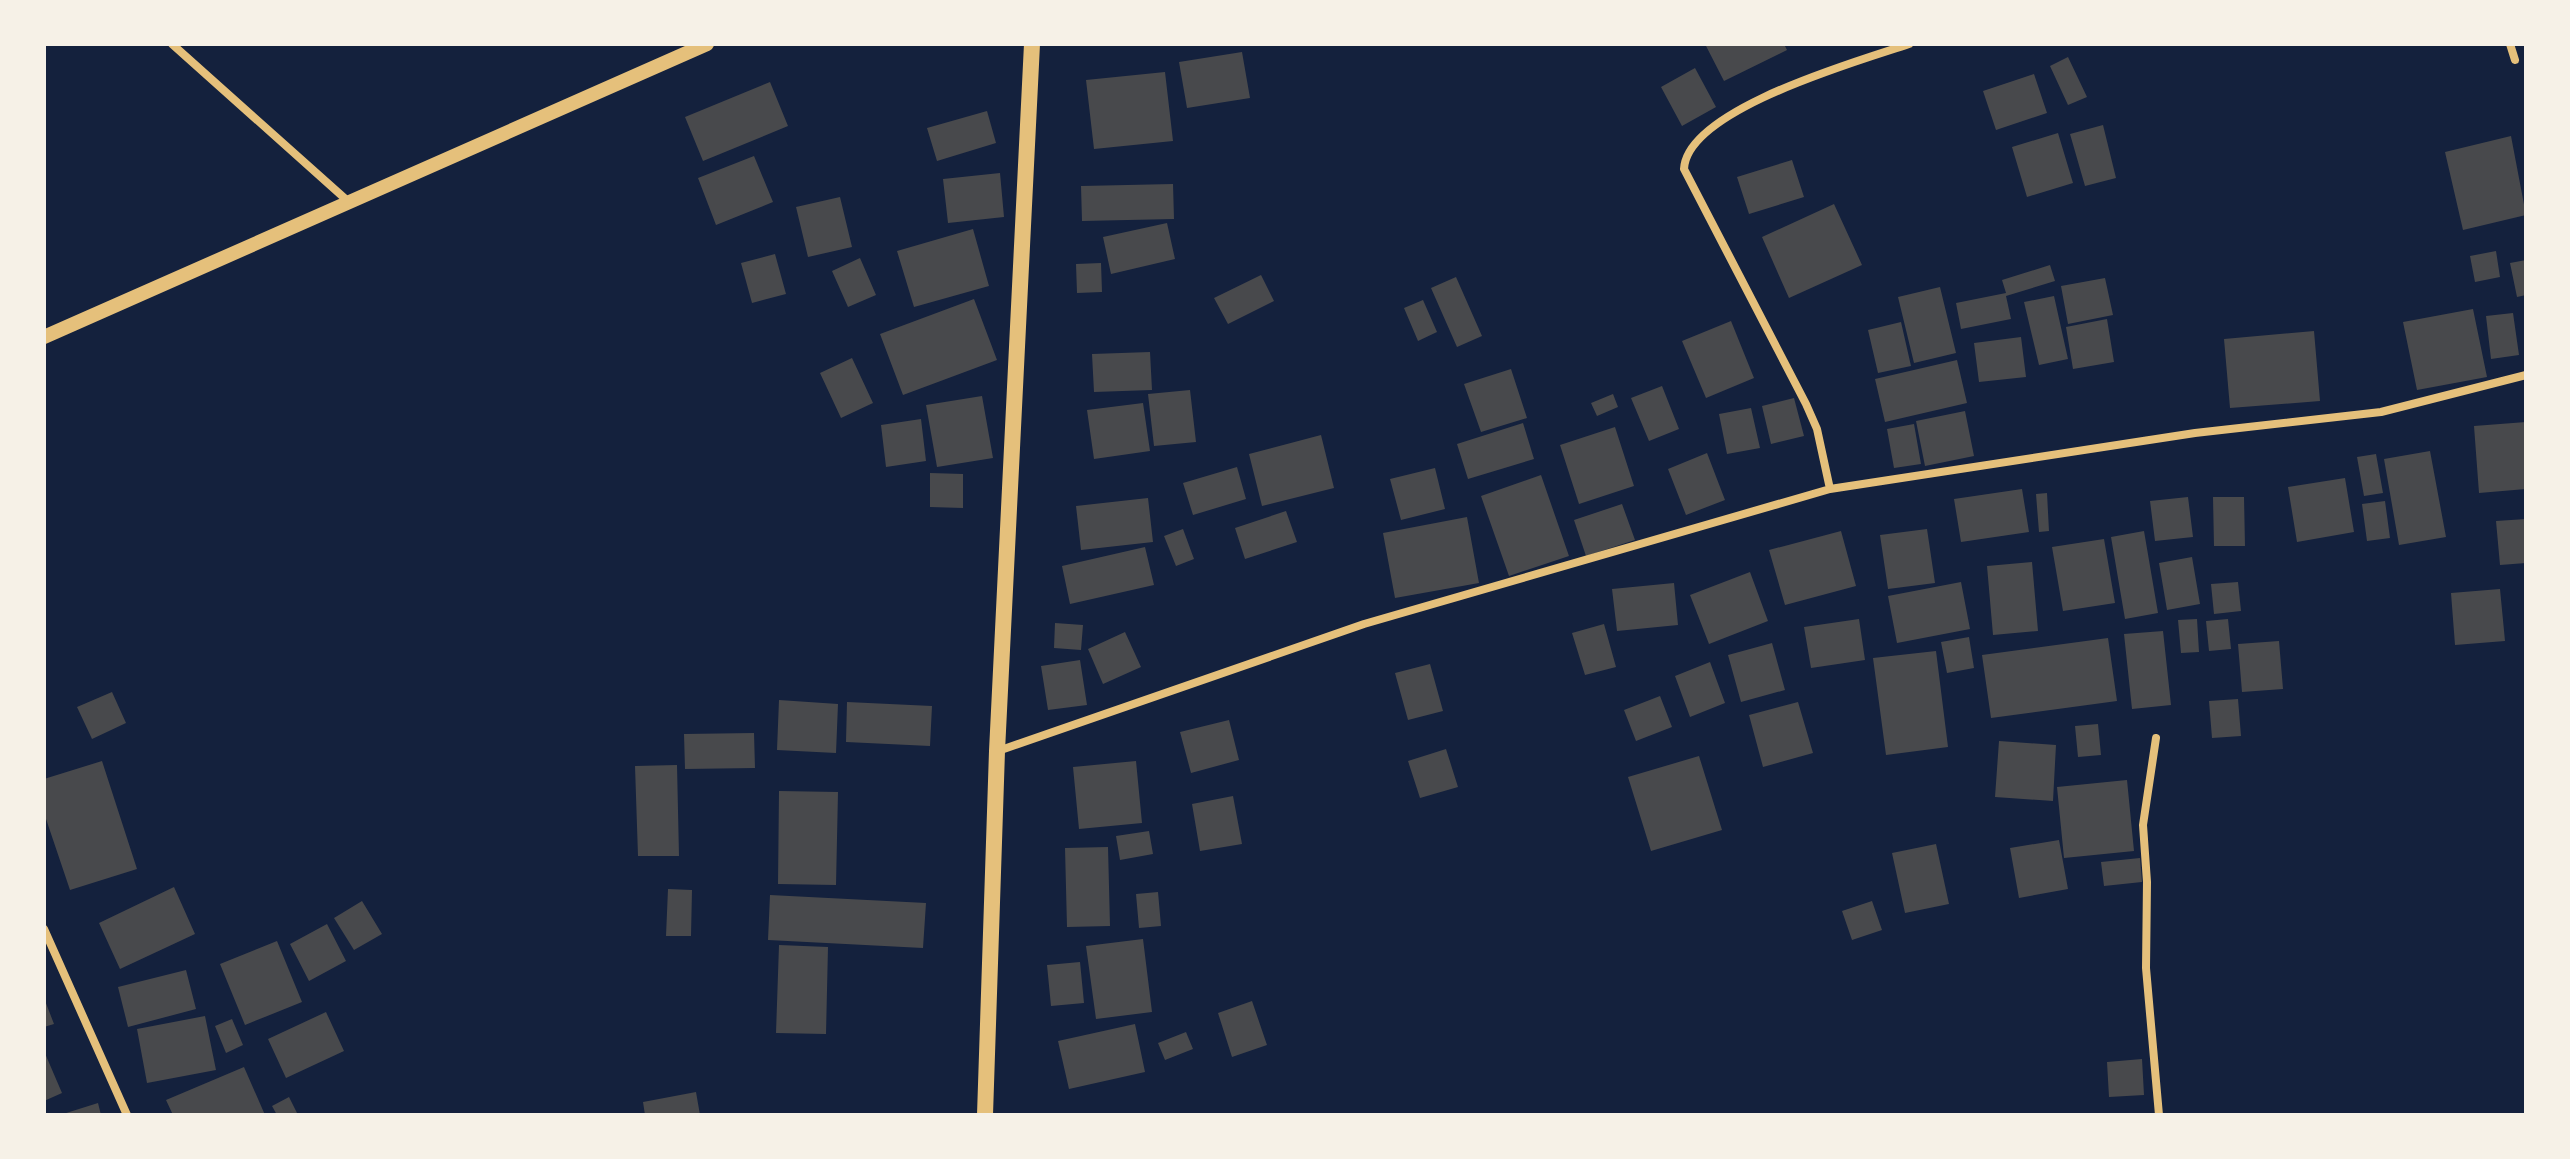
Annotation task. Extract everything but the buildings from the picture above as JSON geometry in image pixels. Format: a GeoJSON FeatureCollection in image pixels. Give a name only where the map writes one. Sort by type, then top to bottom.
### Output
{"type":"FeatureCollection","features":[{"type":"Feature","properties":{"kind":"main road"},"geometry":{"type":"LineString","coordinates":[[980,1114],[1032,44]]}},
{"type":"Feature","properties":{"kind":"street"},"geometry":{"type":"LineString","coordinates":[[172,44],[350,203]]}},
{"type":"Feature","properties":{"kind":"street"},"geometry":{"type":"LineString","coordinates":[[44,337],[707,44]]}},
{"type":"Feature","properties":{"kind":"street"},"geometry":{"type":"LineString","coordinates":[[1830,489],[1812,417],[1684,169],[1685,159],[1689,148],[1709,130],[1772,92],[1909,44]]}},
{"type":"Feature","properties":{"kind":"street"},"geometry":{"type":"LineString","coordinates":[[2510,44],[2515,60]]}},
{"type":"Feature","properties":{"kind":"street"},"geometry":{"type":"LineString","coordinates":[[997,751],[1364,624],[1830,489],[2195,433],[2381,412],[2526,375]]}},
{"type":"Feature","properties":{"kind":"street"},"geometry":{"type":"LineString","coordinates":[[2156,738],[2143,825],[2146,968],[2159,1115]]}},
{"type":"Feature","properties":{"kind":"street"},"geometry":{"type":"LineString","coordinates":[[44,929],[127,1115]]}}]}
